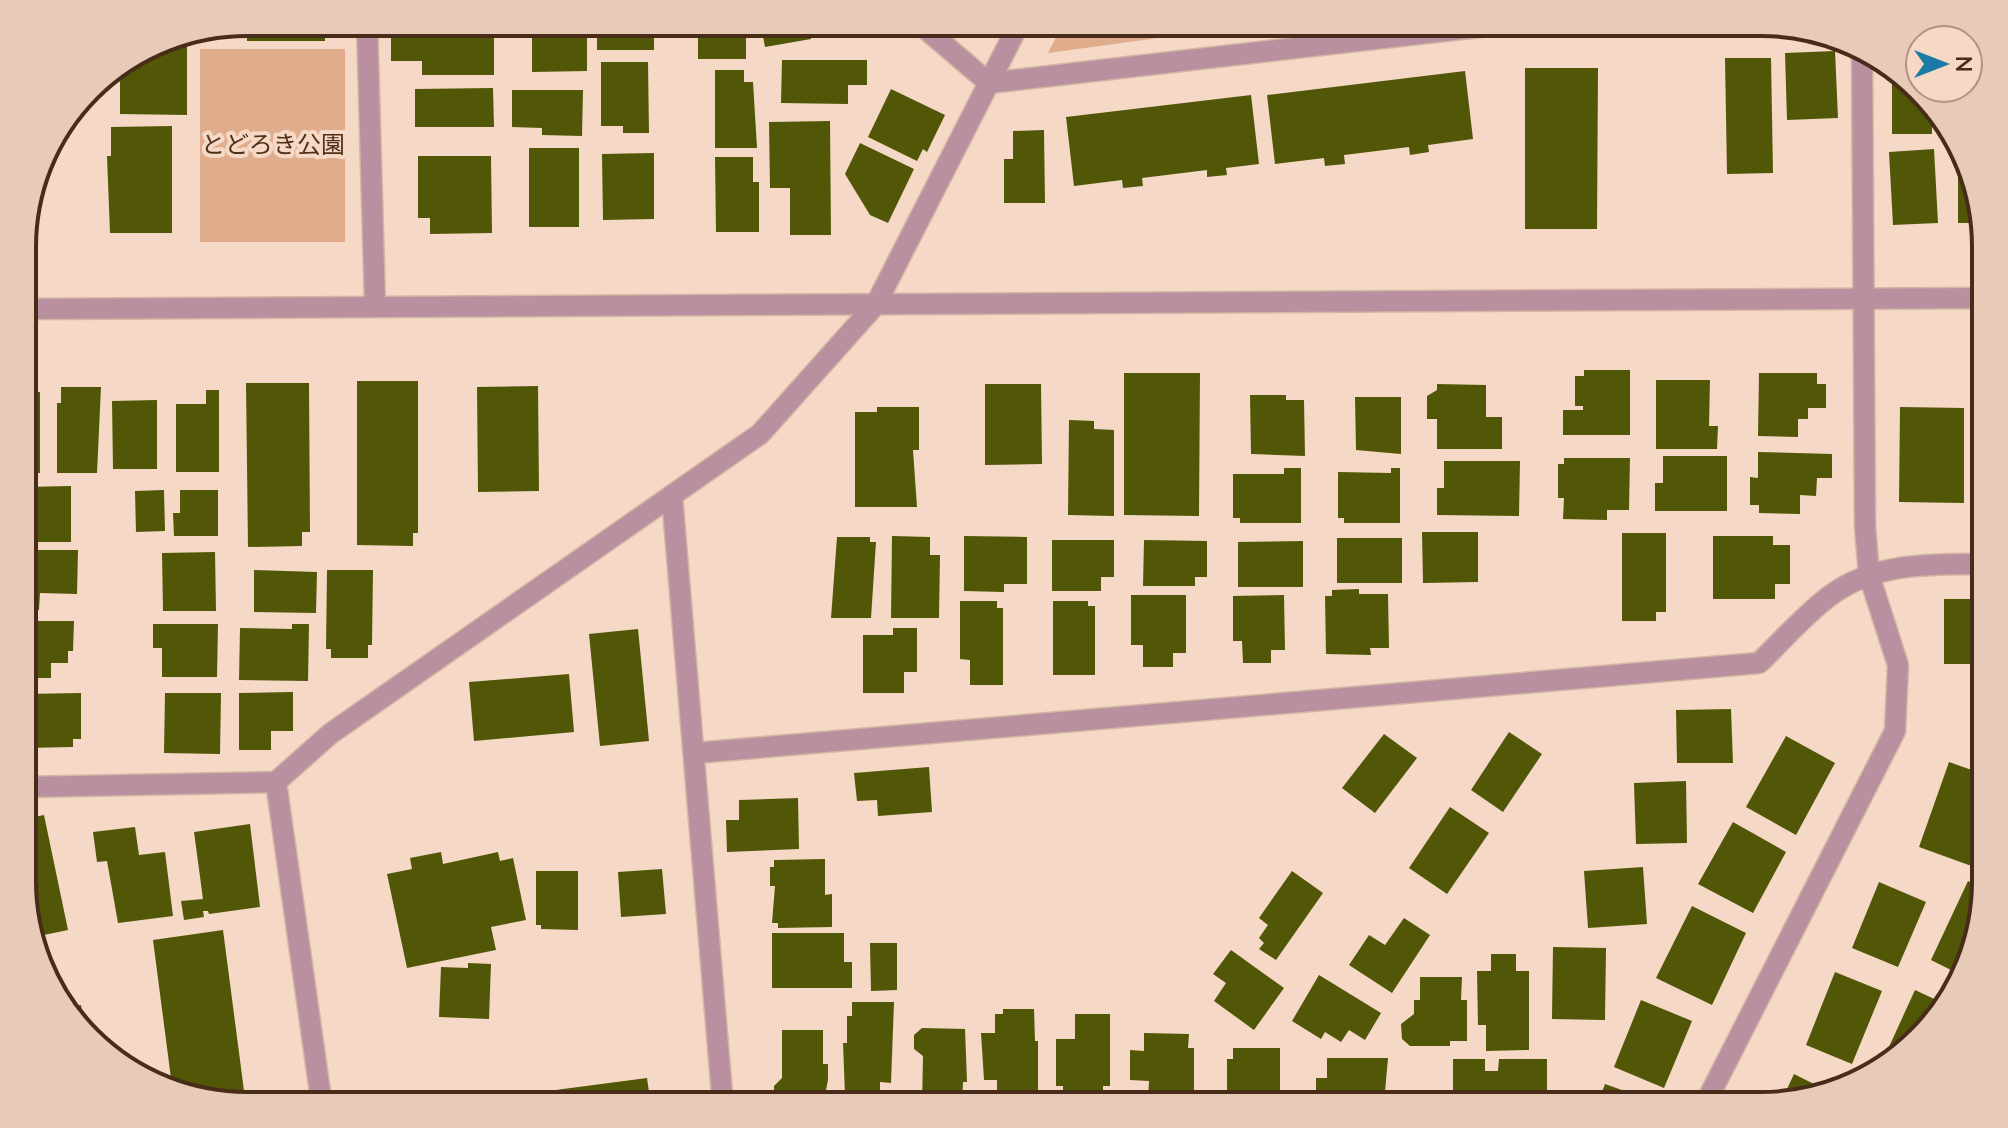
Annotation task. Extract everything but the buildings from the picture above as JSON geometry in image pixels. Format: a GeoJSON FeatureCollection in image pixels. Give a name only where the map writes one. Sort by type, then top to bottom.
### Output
{"type":"FeatureCollection","features":[{"type":"Feature","properties":{"kind":"street"},"geometry":{"type":"LineString","coordinates":[[367,36],[375,305]]}},
{"type":"Feature","properties":{"kind":"street"},"geometry":{"type":"LineString","coordinates":[[934,36],[989,83],[1400,36]]}},
{"type":"Feature","properties":{"kind":"street"},"geometry":{"type":"LineString","coordinates":[[36,787],[276,782],[330,734],[760,434],[876,304],[1013,36]]}},
{"type":"Feature","properties":{"kind":"street"},"geometry":{"type":"LineString","coordinates":[[1711,1092],[1895,731],[1898,665],[1869,575],[1862,62]]}},
{"type":"Feature","properties":{"kind":"street"},"geometry":{"type":"LineString","coordinates":[[36,309],[1972,298]]}},
{"type":"Feature","properties":{"kind":"street"},"geometry":{"type":"LineString","coordinates":[[672,496],[722,1092]]}},
{"type":"Feature","properties":{"kind":"street"},"geometry":{"type":"LineString","coordinates":[[695,753],[1759,663],[1832,594],[1869,575],[1915,564],[1972,564]]}},
{"type":"Feature","properties":{"kind":"street"},"geometry":{"type":"LineString","coordinates":[[276,782],[320,1092]]}},
{"type":"Feature","properties":{"kind":"green space"},"geometry":{"type":"Polygon","coordinates":[[[1057,36],[1172,36],[1048,53],[1057,36]]]}},
{"type":"Feature","properties":{"kind":"green space","name":"とどろき公園"},"geometry":{"type":"Polygon","coordinates":[[[200,49],[345,49],[345,242],[200,242],[200,49]]]}}]}
